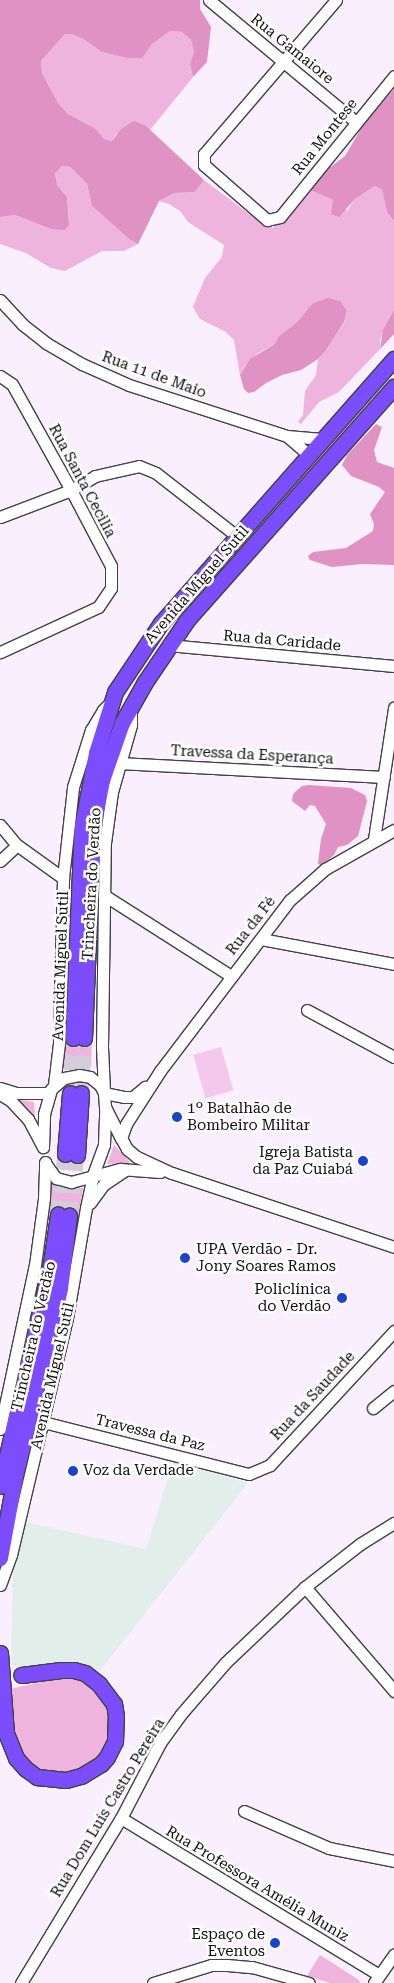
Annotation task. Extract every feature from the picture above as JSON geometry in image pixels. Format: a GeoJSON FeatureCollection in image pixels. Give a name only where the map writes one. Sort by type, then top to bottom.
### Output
{"type":"FeatureCollection","features":[{"type":"Feature","properties":{"kind":"highway","name":"Avenida Miguel Sutil"},"geometry":{"type":"LineString","coordinates":[[110,703],[126,673],[161,623],[394,359]]}},
{"type":"Feature","properties":{"kind":"highway","name":"Avenida Miguel Sutil"},"geometry":{"type":"LineString","coordinates":[[131,707],[168,645],[187,620],[394,387]]}},
{"type":"Feature","properties":{"kind":"highway","name":"Trincheira do Verdão"},"geometry":{"type":"LineString","coordinates":[[110,703],[96,753],[82,827],[78,1038],[93,826],[107,763],[131,707]]}},
{"type":"Feature","properties":{"kind":"highway"},"geometry":{"type":"LineString","coordinates":[[71,1155],[76,1093]]}},
{"type":"Feature","properties":{"kind":"highway","name":"Trincheira do Verdão"},"geometry":{"type":"LineString","coordinates":[[0,1486],[64,1216],[60,1288],[15,1476],[0,1558]]}},
{"type":"Feature","properties":{"kind":"highway"},"geometry":{"type":"LineString","coordinates":[[0,1653],[6,1733],[16,1758],[26,1769],[37,1776],[66,1780],[81,1776],[101,1764],[108,1757],[115,1740],[116,1716],[114,1704],[99,1684],[85,1673],[74,1670],[20,1676]]}},
{"type":"Feature","properties":{"kind":"street","name":"Rua Gamaiore"},"geometry":{"type":"LineString","coordinates":[[209,0],[285,61],[356,122]]}},
{"type":"Feature","properties":{"kind":"street"},"geometry":{"type":"LineString","coordinates":[[285,61],[336,0]]}},
{"type":"Feature","properties":{"kind":"street","name":"Rua Montese"},"geometry":{"type":"LineString","coordinates":[[285,61],[204,154],[204,165],[266,220],[280,217],[394,76]]}},
{"type":"Feature","properties":{"kind":"street","name":"Rua 11 de Maio"},"geometry":{"type":"LineString","coordinates":[[0,300],[22,324],[40,338],[82,364],[129,385],[287,436],[325,439]]}},
{"type":"Feature","properties":{"kind":"street","name":"Rua Santa Cecilia"},"geometry":{"type":"LineString","coordinates":[[0,376],[12,384],[111,566],[111,588],[98,607],[0,652]]}},
{"type":"Feature","properties":{"kind":"street","name":"Rua 11 de Maio"},"geometry":{"type":"LineString","coordinates":[[287,436],[310,456]]}},
{"type":"Feature","properties":{"kind":"street"},"geometry":{"type":"LineString","coordinates":[[0,517],[71,490],[95,476],[139,466],[156,472],[238,537]]}},
{"type":"Feature","properties":{"kind":"street","name":"Rua da Caridade"},"geometry":{"type":"LineString","coordinates":[[168,645],[394,666]]}},
{"type":"Feature","properties":{"kind":"street","name":"Avenida Miguel Sutil"},"geometry":{"type":"LineString","coordinates":[[43,1147],[44,1114],[51,1089],[59,1043],[63,878],[73,787],[81,757],[98,717],[110,703]]}},
{"type":"Feature","properties":{"kind":"street","name":"Avenida Miguel Sutil"},"geometry":{"type":"LineString","coordinates":[[104,1093],[102,1047],[104,895],[108,815],[119,763],[131,725],[131,707]]}},
{"type":"Feature","properties":{"kind":"street"},"geometry":{"type":"LineString","coordinates":[[374,839],[394,708]]}},
{"type":"Feature","properties":{"kind":"street","name":"Travessa da Esperança"},"geometry":{"type":"LineString","coordinates":[[119,763],[384,777]]}},
{"type":"Feature","properties":{"kind":"street"},"geometry":{"type":"LineString","coordinates":[[0,825],[17,845],[63,878]]}},
{"type":"Feature","properties":{"kind":"street","name":"Rua da Fé"},"geometry":{"type":"LineString","coordinates":[[121,1138],[126,1124],[160,1071],[290,900],[325,869],[374,839],[394,830]]}},
{"type":"Feature","properties":{"kind":"street"},"geometry":{"type":"LineString","coordinates":[[0,861],[17,845]]}},
{"type":"Feature","properties":{"kind":"street"},"geometry":{"type":"LineString","coordinates":[[46,866],[65,860]]}},
{"type":"Feature","properties":{"kind":"street"},"geometry":{"type":"LineString","coordinates":[[104,895],[231,976]]}},
{"type":"Feature","properties":{"kind":"street"},"geometry":{"type":"LineString","coordinates":[[261,939],[394,964]]}},
{"type":"Feature","properties":{"kind":"street"},"geometry":{"type":"LineString","coordinates":[[307,1010],[394,1057]]}},
{"type":"Feature","properties":{"kind":"street","name":"Rua da Fé"},"geometry":{"type":"LineString","coordinates":[[104,1093],[133,1097],[160,1071]]}},
{"type":"Feature","properties":{"kind":"street"},"geometry":{"type":"LineString","coordinates":[[0,1088],[16,1093],[51,1089],[64,1078],[85,1076],[95,1080],[104,1093],[106,1107],[121,1138],[127,1149],[137,1157],[172,1173],[394,1247]]}},
{"type":"Feature","properties":{"kind":"street"},"geometry":{"type":"LineString","coordinates":[[0,1094],[10,1100],[28,1119],[43,1147],[45,1162],[44,1198],[35,1265],[0,1429]]}},
{"type":"Feature","properties":{"kind":"street","name":"Avenida Miguel Sutil"},"geometry":{"type":"LineString","coordinates":[[0,1585],[11,1555],[67,1318],[93,1175],[104,1144],[106,1107]]}},
{"type":"Feature","properties":{"kind":"street"},"geometry":{"type":"LineString","coordinates":[[45,1162],[52,1174],[65,1182],[78,1182],[110,1170],[129,1169],[172,1173]]}},
{"type":"Feature","properties":{"kind":"street"},"geometry":{"type":"LineString","coordinates":[[86,1208],[104,1185],[129,1169]]}},
{"type":"Feature","properties":{"kind":"street","name":"Rua da Saudade"},"geometry":{"type":"LineString","coordinates":[[249,1474],[270,1465],[394,1331]]}},
{"type":"Feature","properties":{"kind":"street"},"geometry":{"type":"LineString","coordinates":[[373,1408],[394,1391]]}},
{"type":"Feature","properties":{"kind":"street","name":"Travessa da Paz"},"geometry":{"type":"LineString","coordinates":[[43,1422],[249,1474]]}},
{"type":"Feature","properties":{"kind":"street","name":"Rua Dom Luís Castro Pereira"},"geometry":{"type":"LineString","coordinates":[[21,1983],[121,1818],[160,1743],[181,1714],[225,1663],[305,1588],[360,1544],[394,1523]]}},
{"type":"Feature","properties":{"kind":"street"},"geometry":{"type":"LineString","coordinates":[[305,1588],[394,1691]]}},
{"type":"Feature","properties":{"kind":"street"},"geometry":{"type":"LineString","coordinates":[[244,1811],[329,1848],[394,1861]]}},
{"type":"Feature","properties":{"kind":"street","name":"Rua Professora Amélia Muniz"},"geometry":{"type":"LineString","coordinates":[[121,1818],[376,1979]]}},
{"type":"Feature","properties":{"kind":"street"},"geometry":{"type":"LineString","coordinates":[[376,1979],[394,1954]]}},
{"type":"Feature","properties":{"kind":"street"},"geometry":{"type":"LineString","coordinates":[[153,1983],[170,1980],[211,1965],[252,1967],[309,1983]]}},
{"type":"Feature","properties":{"kind":"shaded area"},"geometry":{"type":"Polygon","coordinates":[[[0,0],[200,0],[200,9],[211,27],[207,62],[193,77],[190,64],[194,52],[191,40],[182,32],[170,31],[152,44],[142,58],[127,58],[102,52],[83,39],[71,34],[65,34],[41,61],[42,73],[58,103],[68,114],[96,129],[104,139],[112,141],[121,129],[134,121],[146,126],[204,180],[195,192],[175,193],[159,201],[138,244],[129,239],[92,206],[87,184],[70,167],[62,166],[55,173],[57,185],[67,197],[69,225],[65,230],[51,229],[15,215],[0,217],[0,0]]]}},
{"type":"Feature","properties":{"kind":"shaded area"},"geometry":{"type":"Polygon","coordinates":[[[170,31],[182,32],[191,40],[194,52],[190,64],[193,77],[150,130],[146,126],[116,134],[112,141],[104,139],[96,129],[68,114],[58,103],[42,73],[41,61],[65,34],[71,34],[83,39],[102,52],[127,58],[141,58],[152,44],[170,31]]]}},
{"type":"Feature","properties":{"kind":"shaded area"},"geometry":{"type":"Polygon","coordinates":[[[394,89],[394,221],[387,212],[382,190],[375,186],[355,199],[339,217],[331,214],[333,200],[310,190],[316,178],[345,156],[363,125],[394,89]]]}},
{"type":"Feature","properties":{"kind":"shaded area"},"geometry":{"type":"Polygon","coordinates":[[[62,166],[70,167],[87,184],[92,206],[129,239],[138,244],[124,251],[102,251],[65,271],[51,268],[26,253],[0,244],[0,217],[15,215],[51,229],[65,229],[69,224],[67,197],[57,185],[55,172],[62,166]]]}},
{"type":"Feature","properties":{"kind":"shaded area"},"geometry":{"type":"Polygon","coordinates":[[[204,180],[252,216],[273,228],[310,190],[333,200],[347,211],[355,199],[375,186],[382,190],[387,212],[394,221],[394,310],[380,340],[380,349],[339,392],[319,402],[301,424],[298,422],[303,415],[305,391],[316,375],[318,359],[344,323],[347,311],[312,304],[297,322],[278,337],[275,344],[258,353],[245,366],[240,375],[234,340],[226,332],[200,319],[193,307],[205,278],[222,257],[224,245],[188,222],[180,211],[169,204],[159,201],[176,193],[195,192],[204,180]]]}},
{"type":"Feature","properties":{"kind":"shaded area"},"geometry":{"type":"Polygon","coordinates":[[[328,298],[340,301],[347,311],[344,322],[325,351],[318,359],[301,370],[282,375],[254,392],[248,393],[244,389],[240,375],[250,359],[275,344],[278,337],[297,322],[312,304],[328,298]]]}},
{"type":"Feature","properties":{"kind":"shaded area"},"geometry":{"type":"Polygon","coordinates":[[[394,310],[394,334],[380,349],[383,330],[394,310]]]}},
{"type":"Feature","properties":{"kind":"shaded area"},"geometry":{"type":"Polygon","coordinates":[[[376,424],[382,427],[374,450],[377,462],[394,468],[394,565],[362,564],[332,567],[310,560],[308,556],[313,552],[346,548],[373,531],[374,524],[370,514],[385,492],[379,487],[351,476],[342,465],[347,455],[376,424]]]}},
{"type":"Feature","properties":{"kind":"shaded area"},"geometry":{"type":"Polygon","coordinates":[[[302,786],[351,788],[365,795],[367,801],[358,836],[347,845],[338,847],[334,855],[321,866],[318,863],[321,839],[326,824],[315,806],[310,805],[305,811],[292,801],[293,794],[302,786]]]}},
{"type":"Feature","properties":{"kind":"shaded area"},"geometry":{"type":"Polygon","coordinates":[[[63,1036],[70,1044],[79,1046],[85,1044],[92,1037],[91,1067],[74,1065],[62,1068],[63,1036]]]}},
{"type":"Feature","properties":{"kind":"shaded area"},"geometry":{"type":"Polygon","coordinates":[[[221,1047],[233,1090],[206,1098],[193,1055],[221,1047]]]}},
{"type":"Feature","properties":{"kind":"shaded area"},"geometry":{"type":"Polygon","coordinates":[[[17,1099],[34,1102],[35,1120],[25,1108],[17,1099]]]}},
{"type":"Feature","properties":{"kind":"shaded area"},"geometry":{"type":"Polygon","coordinates":[[[114,1145],[130,1162],[129,1163],[107,1164],[114,1145]]]}},
{"type":"Feature","properties":{"kind":"shaded area"},"geometry":{"type":"Polygon","coordinates":[[[52,1183],[65,1188],[83,1188],[77,1224],[69,1212],[64,1210],[54,1212],[47,1219],[52,1183]]]}},
{"type":"Feature","properties":{"kind":"shaded area"},"geometry":{"type":"Polygon","coordinates":[[[173,1462],[248,1483],[99,1672],[89,1667],[60,1663],[15,1667],[11,1664],[13,1573],[25,1522],[146,1549],[173,1462]]]}},
{"type":"Feature","properties":{"kind":"shaded area"},"geometry":{"type":"Polygon","coordinates":[[[64,1677],[88,1682],[108,1704],[110,1729],[105,1745],[97,1758],[72,1771],[47,1772],[28,1761],[21,1752],[16,1739],[10,1689],[64,1677]]]}},
{"type":"Feature","properties":{"kind":"shaded area"},"geometry":{"type":"Polygon","coordinates":[[[320,1955],[359,1980],[360,1983],[330,1983],[307,1976],[320,1955]]]}},
{"type":"Feature","properties":{"kind":"tunnel"},"geometry":{"type":"LineString","coordinates":[[70,1093],[73,1038]]}},
{"type":"Feature","properties":{"kind":"tunnel"},"geometry":{"type":"LineString","coordinates":[[81,1093],[84,1038]]}},
{"type":"Feature","properties":{"kind":"tunnel"},"geometry":{"type":"LineString","coordinates":[[58,1215],[65,1154]]}},
{"type":"Feature","properties":{"kind":"tunnel"},"geometry":{"type":"LineString","coordinates":[[69,1216],[77,1155]]}},
{"type":"Feature","properties":{"kind":"place","name":"1º Batalhão de Bombeiro Militar"},"geometry":{"type":"Point","coordinates":[177,1117]}},
{"type":"Feature","properties":{"kind":"place","name":"Igreja Batista da Paz Cuiabá"},"geometry":{"type":"Point","coordinates":[363,1161]}},
{"type":"Feature","properties":{"kind":"place","name":"UPA Verdão - Dr. Jony Soares Ramos"},"geometry":{"type":"Point","coordinates":[185,1258]}},
{"type":"Feature","properties":{"kind":"place","name":"Policlínica do Verdão"},"geometry":{"type":"Point","coordinates":[342,1298]}},
{"type":"Feature","properties":{"kind":"place","name":"Voz da Verdade"},"geometry":{"type":"Point","coordinates":[73,1471]}},
{"type":"Feature","properties":{"kind":"place","name":"Espaço de Eventos"},"geometry":{"type":"Point","coordinates":[275,1943]}}]}
